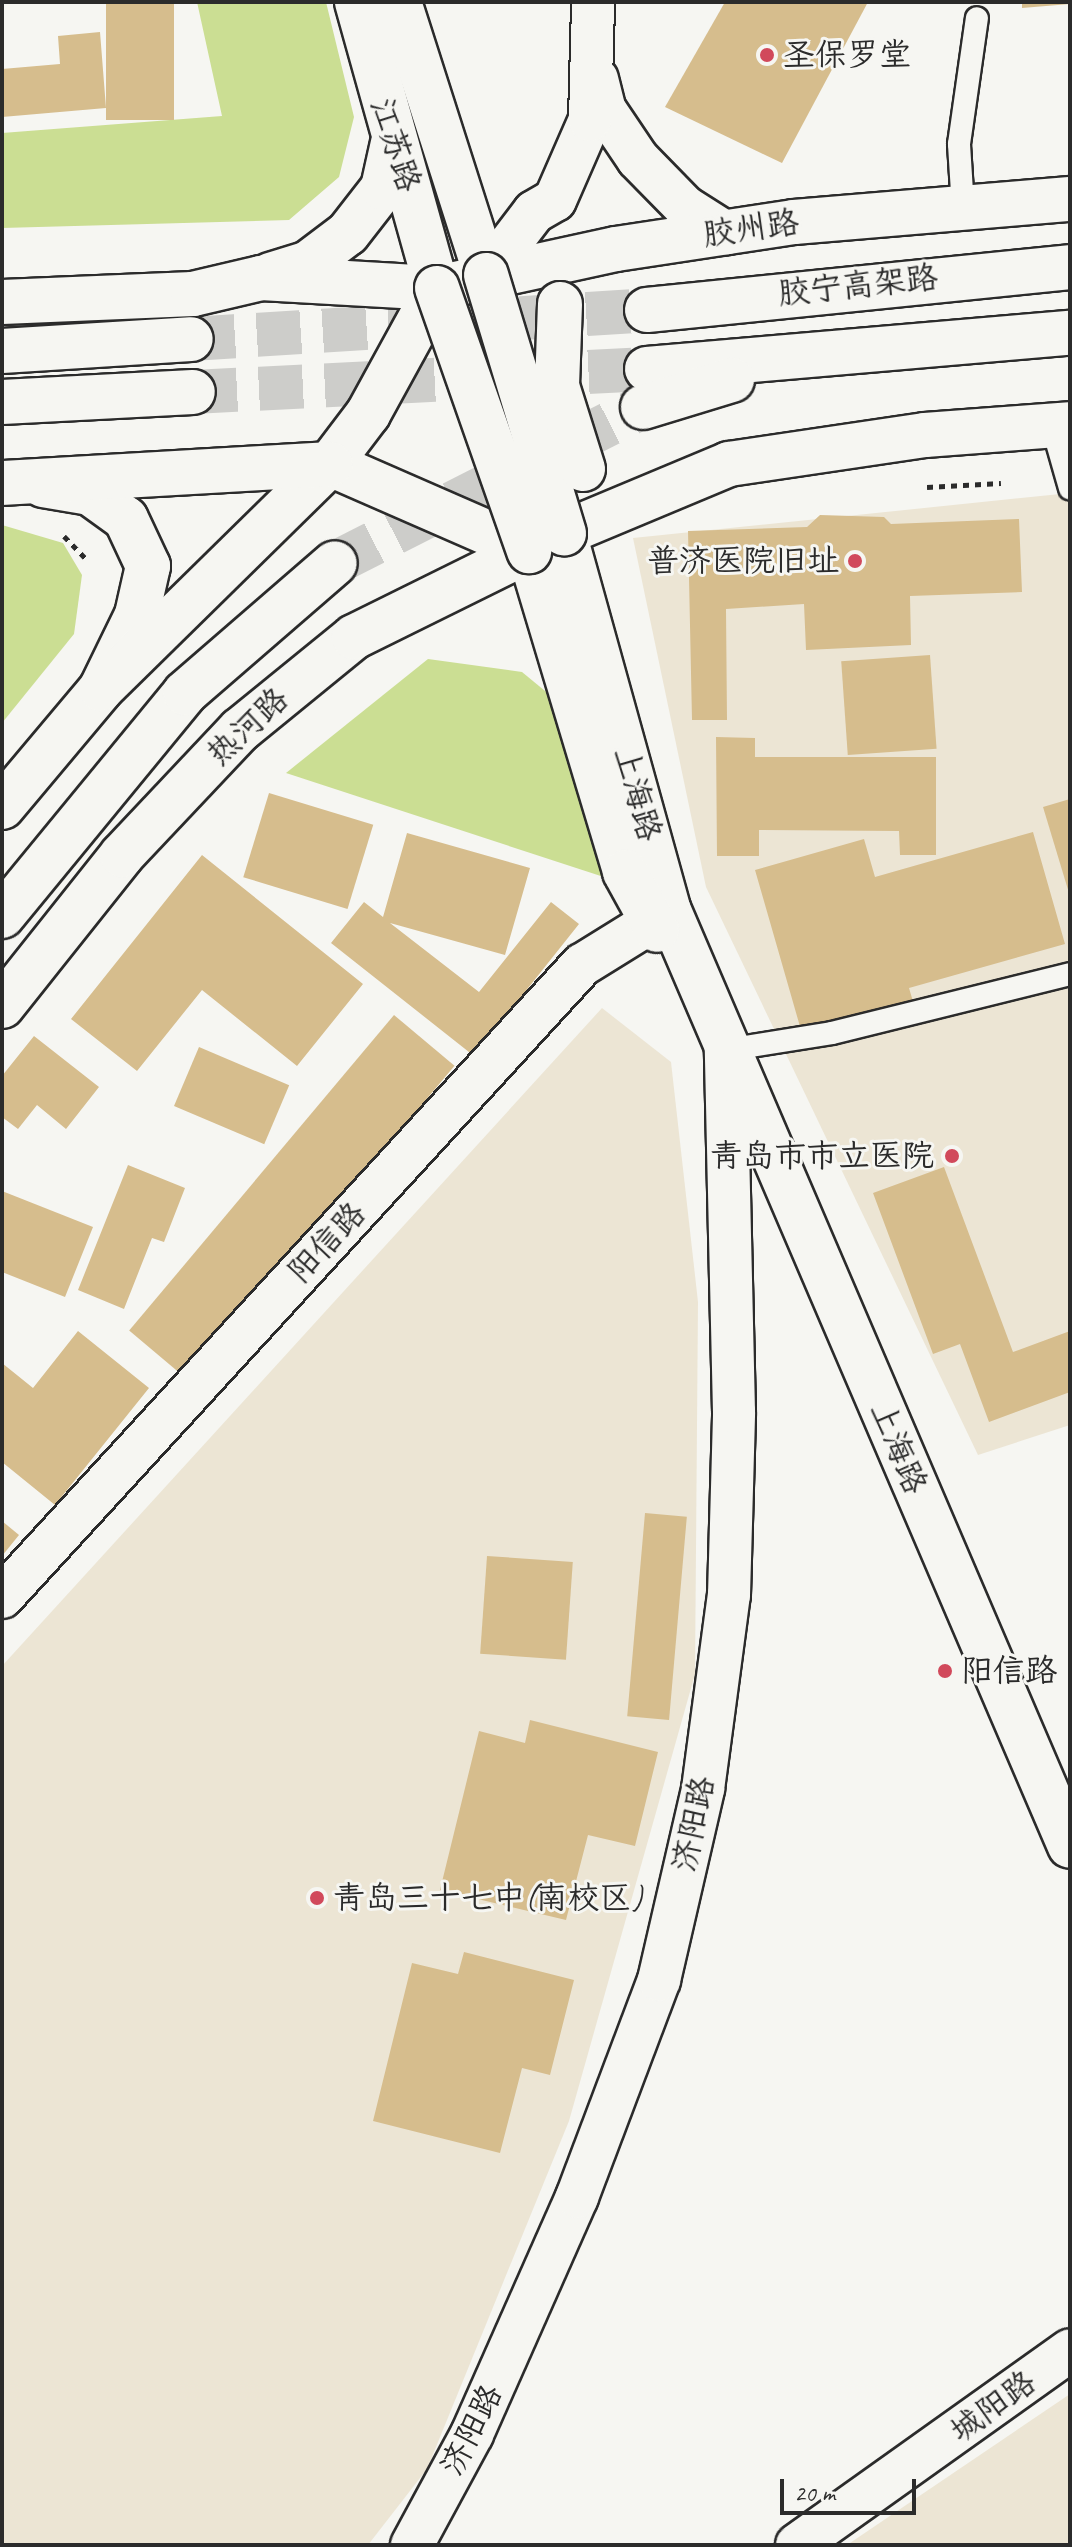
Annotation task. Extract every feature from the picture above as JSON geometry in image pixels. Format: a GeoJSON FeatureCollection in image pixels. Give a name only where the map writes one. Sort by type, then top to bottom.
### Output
{"type":"FeatureCollection","features":[{"type":"Feature","properties":{"kind":"main road","name":"江苏路"},"geometry":{"type":"LineString","coordinates":[[357,2],[393,143],[437,288],[546,542]]}},
{"type":"Feature","properties":{"kind":"main road","name":"江苏路"},"geometry":{"type":"LineString","coordinates":[[399,2],[486,275],[546,542]]}},
{"type":"Feature","properties":{"kind":"main road"},"geometry":{"type":"LineString","coordinates":[[11,302],[193,294],[307,264],[348,233],[383,188],[393,143]]}},
{"type":"Feature","properties":{"kind":"main road","name":"胶州路"},"geometry":{"type":"LineString","coordinates":[[261,278],[437,288],[616,249],[726,233],[1070,199]]}},
{"type":"Feature","properties":{"kind":"main road"},"geometry":{"type":"LineString","coordinates":[[616,249],[577,273],[560,304],[557,386],[583,469],[640,499]]}},
{"type":"Feature","properties":{"kind":"main road","name":"胶宁高架路"},"geometry":{"type":"LineString","coordinates":[[647,310],[1070,267]]}},
{"type":"Feature","properties":{"kind":"main road"},"geometry":{"type":"LineString","coordinates":[[2,807],[101,689],[330,464],[368,414],[437,288]]}},
{"type":"Feature","properties":{"kind":"main road","name":"胶宁高架路"},"geometry":{"type":"LineString","coordinates":[[645,388],[821,354],[1070,333]]}},
{"type":"Feature","properties":{"kind":"main road"},"geometry":{"type":"LineString","coordinates":[[14,351],[191,339]]}},
{"type":"Feature","properties":{"kind":"main road"},"geometry":{"type":"LineString","coordinates":[[14,401],[193,392]]}},
{"type":"Feature","properties":{"kind":"main road"},"geometry":{"type":"LineString","coordinates":[[14,483],[330,464],[546,542],[640,499],[729,464],[1061,425]]}},
{"type":"Feature","properties":{"kind":"main road"},"geometry":{"type":"LineString","coordinates":[[14,483],[90,493],[126,519],[148,566],[137,615],[101,689]]}},
{"type":"Feature","properties":{"kind":"main road","name":"上海路"},"geometry":{"type":"LineString","coordinates":[[546,542],[625,872],[661,916],[726,1050],[1070,1846]]}},
{"type":"Feature","properties":{"kind":"main road","name":"热河路"},"geometry":{"type":"LineString","coordinates":[[2,1006],[122,855],[240,730],[354,637],[546,542]]}},
{"type":"Feature","properties":{"kind":"main road"},"geometry":{"type":"LineString","coordinates":[[2,916],[185,693],[335,563]]}},
{"type":"Feature","properties":{"kind":"street"},"geometry":{"type":"LineString","coordinates":[[486,275],[534,212],[555,200],[590,120],[593,2]]}},
{"type":"Feature","properties":{"kind":"street"},"geometry":{"type":"LineString","coordinates":[[592,58],[605,110],[638,159],[685,207],[726,233]]}},
{"type":"Feature","properties":{"kind":"street","name":"阳信路"},"geometry":{"type":"LineString","coordinates":[[2,1597],[582,965],[661,916]]}},
{"type":"Feature","properties":{"kind":"street","name":"济阳路"},"geometry":{"type":"LineString","coordinates":[[412,2545],[472,2434],[577,2197],[659,1980],[703,1789],[730,1564],[726,1050]]}},
{"type":"Feature","properties":{"kind":"street","name":"城阳路"},"geometry":{"type":"LineString","coordinates":[[797,2545],[1070,2350]]}},
{"type":"Feature","properties":{"kind":"lane"},"geometry":{"type":"LineString","coordinates":[[963,208],[960,129],[977,18]]}},
{"type":"Feature","properties":{"kind":"lane"},"geometry":{"type":"LineString","coordinates":[[1061,425],[1070,488]]}},
{"type":"Feature","properties":{"kind":"lane"},"geometry":{"type":"LineString","coordinates":[[726,1050],[832,1033],[1070,974]]}},
{"type":"Feature","properties":{"kind":"path"},"geometry":{"type":"LineString","coordinates":[[927,487],[1001,483]]}},
{"type":"Feature","properties":{"kind":"shaded area","name":"青岛市市立医院"},"geometry":{"type":"Polygon","coordinates":[[[1070,493],[1070,1425],[978,1455],[706,887],[633,538],[1070,493]]]}},
{"type":"Feature","properties":{"kind":"shaded area","name":"青岛三十七中(南校区)"},"geometry":{"type":"Polygon","coordinates":[[[602,1008],[671,1062],[698,1302],[695,1674],[569,2121],[427,2469],[368,2545],[2,2545],[2,1666],[602,1008]]]}},
{"type":"Feature","properties":{"kind":"shaded area"},"geometry":{"type":"Polygon","coordinates":[[[1070,2394],[1070,2545],[847,2545],[1070,2394]]]}},
{"type":"Feature","properties":{"kind":"green space"},"geometry":{"type":"Polygon","coordinates":[[[197,2],[326,2],[354,117],[339,177],[289,220],[2,228],[2,133],[222,116],[197,2]]]}},
{"type":"Feature","properties":{"kind":"green space"},"geometry":{"type":"Polygon","coordinates":[[[2,525],[63,543],[82,575],[74,634],[2,723],[2,525]]]}},
{"type":"Feature","properties":{"kind":"green space"},"geometry":{"type":"Polygon","coordinates":[[[428,659],[522,672],[556,700],[613,880],[286,773],[428,659]]]}},
{"type":"Feature","properties":{"kind":"building"},"geometry":{"type":"Polygon","coordinates":[[[106,2],[174,2],[174,120],[106,120],[106,2]]]}},
{"type":"Feature","properties":{"kind":"building","name":"圣保罗堂"},"geometry":{"type":"Polygon","coordinates":[[[725,2],[868,2],[782,163],[665,107],[725,2]]]}},
{"type":"Feature","properties":{"kind":"building"},"geometry":{"type":"Polygon","coordinates":[[[1022,2],[1070,2],[1070,4],[1022,8],[1022,2]]]}},
{"type":"Feature","properties":{"kind":"building"},"geometry":{"type":"Polygon","coordinates":[[[100,32],[106,108],[2,117],[2,69],[60,64],[58,36],[100,32]]]}},
{"type":"Feature","properties":{"kind":"building","name":"普济医院旧址"},"geometry":{"type":"Polygon","coordinates":[[[820,515],[884,517],[891,524],[1019,519],[1022,592],[910,596],[911,645],[806,650],[804,604],[726,609],[727,720],[692,720],[688,531],[807,527],[820,515]]]}},
{"type":"Feature","properties":{"kind":"building"},"geometry":{"type":"Polygon","coordinates":[[[930,655],[937,749],[848,755],[841,661],[930,655]]]}},
{"type":"Feature","properties":{"kind":"building"},"geometry":{"type":"Polygon","coordinates":[[[716,737],[755,738],[755,757],[936,757],[936,855],[900,855],[899,831],[759,830],[759,856],[717,856],[716,737]]]}},
{"type":"Feature","properties":{"kind":"building"},"geometry":{"type":"Polygon","coordinates":[[[269,793],[373,825],[348,909],[243,877],[269,793]]]}},
{"type":"Feature","properties":{"kind":"building"},"geometry":{"type":"Polygon","coordinates":[[[1070,799],[1070,893],[1069,893],[1043,807],[1070,799]]]}},
{"type":"Feature","properties":{"kind":"building"},"geometry":{"type":"Polygon","coordinates":[[[1033,832],[1065,944],[909,988],[914,1005],[803,1037],[755,870],[864,839],[875,877],[1033,832]]]}},
{"type":"Feature","properties":{"kind":"building"},"geometry":{"type":"Polygon","coordinates":[[[407,833],[530,868],[505,955],[390,923],[479,992],[551,902],[579,924],[474,1056],[331,943],[364,902],[383,917],[407,833]]]}},
{"type":"Feature","properties":{"kind":"building"},"geometry":{"type":"Polygon","coordinates":[[[202,855],[363,984],[297,1066],[202,990],[137,1071],[71,1019],[202,855]]]}},
{"type":"Feature","properties":{"kind":"building"},"geometry":{"type":"Polygon","coordinates":[[[394,1015],[455,1066],[190,1381],[129,1331],[394,1015]]]}},
{"type":"Feature","properties":{"kind":"building"},"geometry":{"type":"Polygon","coordinates":[[[34,1036],[99,1087],[66,1129],[37,1105],[18,1129],[2,1117],[2,1076],[34,1036]]]}},
{"type":"Feature","properties":{"kind":"building"},"geometry":{"type":"Polygon","coordinates":[[[199,1047],[289,1085],[264,1144],[174,1106],[199,1047]]]}},
{"type":"Feature","properties":{"kind":"building"},"geometry":{"type":"Polygon","coordinates":[[[128,1165],[185,1188],[164,1242],[152,1238],[124,1309],[78,1290],[128,1165]]]}},
{"type":"Feature","properties":{"kind":"building"},"geometry":{"type":"Polygon","coordinates":[[[944,1167],[1013,1352],[1070,1331],[1070,1392],[989,1422],[960,1344],[933,1354],[873,1193],[944,1167]]]}},
{"type":"Feature","properties":{"kind":"building"},"geometry":{"type":"Polygon","coordinates":[[[2,1191],[93,1227],[65,1297],[2,1272],[2,1191]]]}},
{"type":"Feature","properties":{"kind":"building"},"geometry":{"type":"Polygon","coordinates":[[[78,1331],[149,1388],[55,1505],[2,1462],[2,1363],[33,1388],[78,1331]]]}},
{"type":"Feature","properties":{"kind":"building"},"geometry":{"type":"Polygon","coordinates":[[[645,1513],[687,1517],[669,1720],[627,1716],[645,1513]]]}},
{"type":"Feature","properties":{"kind":"building"},"geometry":{"type":"Polygon","coordinates":[[[2,1521],[19,1535],[2,1556],[2,1521]]]}},
{"type":"Feature","properties":{"kind":"building"},"geometry":{"type":"Polygon","coordinates":[[[487,1556],[573,1562],[566,1660],[480,1654],[487,1556]]]}},
{"type":"Feature","properties":{"kind":"building"},"geometry":{"type":"Polygon","coordinates":[[[530,1720],[658,1752],[635,1846],[588,1835],[566,1920],[440,1890],[479,1731],[525,1743],[530,1720]]]}},
{"type":"Feature","properties":{"kind":"building"},"geometry":{"type":"Polygon","coordinates":[[[464,1952],[574,1980],[550,2075],[522,2068],[500,2153],[373,2121],[412,1963],[458,1974],[464,1952]]]}},
{"type":"Feature","properties":{"kind":"tunnel"},"geometry":{"type":"LineString","coordinates":[[191,339],[647,310]]}},
{"type":"Feature","properties":{"kind":"tunnel"},"geometry":{"type":"LineString","coordinates":[[193,392],[647,369]]}},
{"type":"Feature","properties":{"kind":"tunnel"},"geometry":{"type":"LineString","coordinates":[[335,563],[643,407]]}},
{"type":"Feature","properties":{"kind":"place","name":"圣保罗堂"},"geometry":{"type":"Point","coordinates":[767,55]}},
{"type":"Feature","properties":{"kind":"place","name":"普济医院旧址"},"geometry":{"type":"Point","coordinates":[855,561]}},
{"type":"Feature","properties":{"kind":"place","name":"青岛市市立医院"},"geometry":{"type":"Point","coordinates":[952,1156]}},
{"type":"Feature","properties":{"kind":"place","name":"阳信路"},"geometry":{"type":"Point","coordinates":[945,1671]}},
{"type":"Feature","properties":{"kind":"place","name":"青岛三十七中(南校区)"},"geometry":{"type":"Point","coordinates":[317,1898]}}]}
